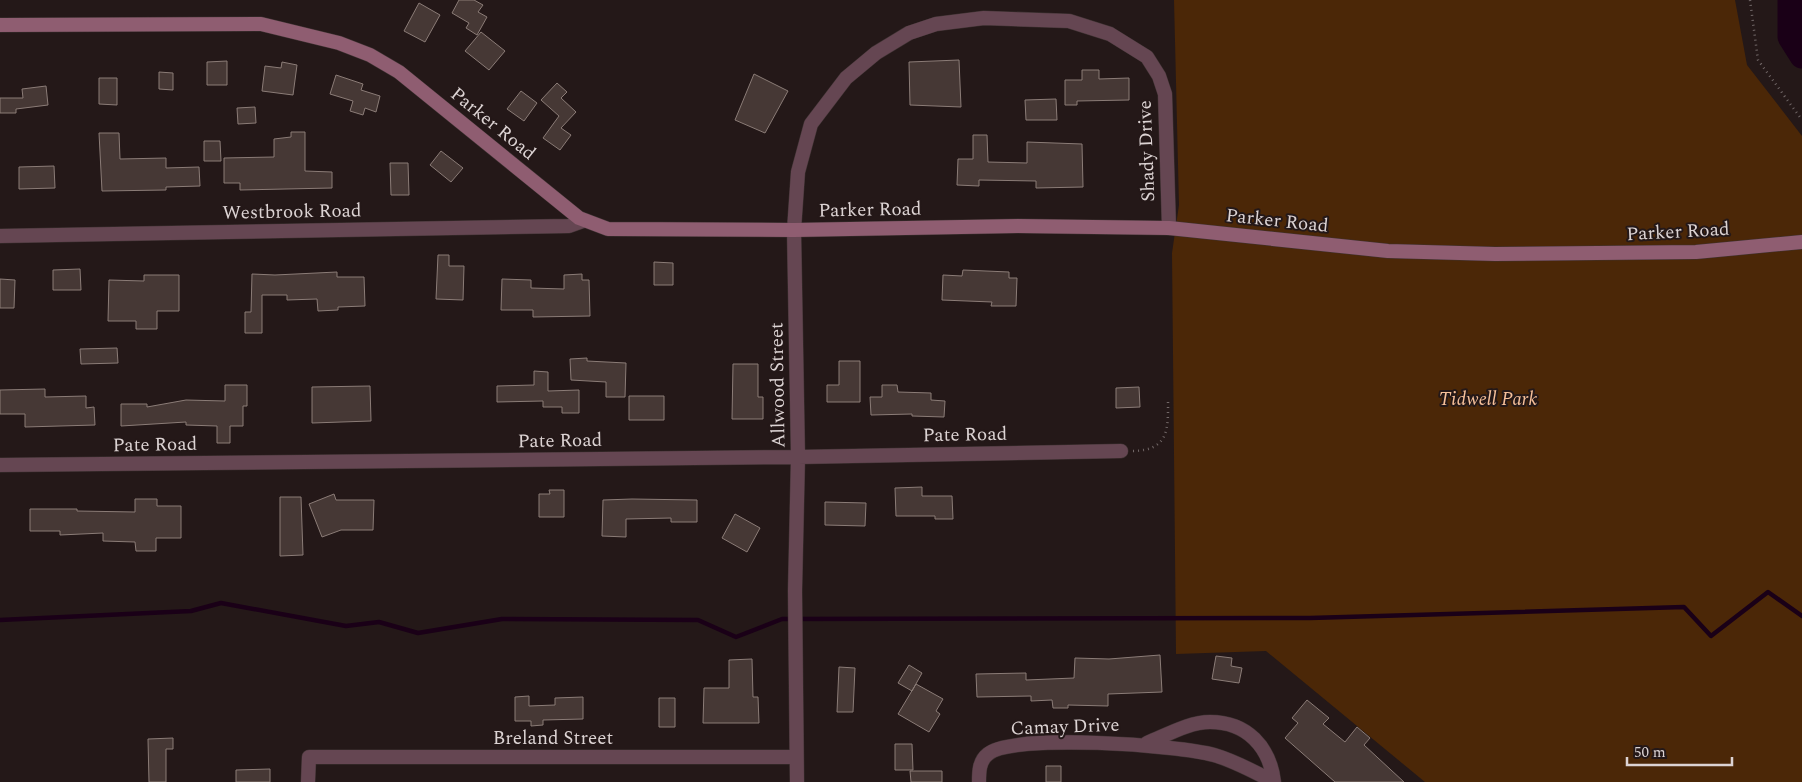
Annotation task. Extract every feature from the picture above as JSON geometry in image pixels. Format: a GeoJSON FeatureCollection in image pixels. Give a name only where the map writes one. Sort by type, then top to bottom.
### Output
{"type":"FeatureCollection","features":[{"type":"Feature","properties":{"kind":"main road","name":"Parker Road"},"geometry":{"type":"LineString","coordinates":[[0,25],[261,24],[339,42],[370,55],[399,72],[583,221],[608,229],[794,230],[1018,226],[1169,228],[1388,251],[1494,254],[1696,252],[1802,242]]}},
{"type":"Feature","properties":{"kind":"street","name":"Shady Drive"},"geometry":{"type":"LineString","coordinates":[[909,33],[936,24],[984,18],[1069,20],[1110,34],[1141,51],[1153,64],[1165,94],[1169,228]]}},
{"type":"Feature","properties":{"kind":"street","name":"Allwood Street"},"geometry":{"type":"LineString","coordinates":[[797,782],[795,591],[798,457],[794,230],[798,172],[811,124],[846,78],[876,53],[909,33]]}},
{"type":"Feature","properties":{"kind":"street","name":"Westbrook Road"},"geometry":{"type":"LineString","coordinates":[[0,236],[569,226],[583,221]]}},
{"type":"Feature","properties":{"kind":"street","name":"Pate Road"},"geometry":{"type":"LineString","coordinates":[[0,466],[798,457],[1121,451]]}},
{"type":"Feature","properties":{"kind":"street","name":"Camay Drive"},"geometry":{"type":"LineString","coordinates":[[1144,744],[1209,722],[1232,724],[1250,734],[1263,748],[1272,767],[1274,782]]}},
{"type":"Feature","properties":{"kind":"street","name":"Camay Drive"},"geometry":{"type":"LineString","coordinates":[[980,782],[982,761],[988,753],[1009,745],[1144,744],[1186,749],[1215,756],[1274,782]]}},
{"type":"Feature","properties":{"kind":"street","name":"Breland Street"},"geometry":{"type":"LineString","coordinates":[[308,782],[309,757],[796,757]]}},
{"type":"Feature","properties":{"kind":"path"},"geometry":{"type":"LineString","coordinates":[[1750,0],[1758,60],[1802,120]]}},
{"type":"Feature","properties":{"kind":"path"},"geometry":{"type":"LineString","coordinates":[[1121,451],[1144,451],[1158,445],[1163,440],[1168,426],[1168,399]]}},
{"type":"Feature","properties":{"kind":"green space","name":"Tidwell Park"},"geometry":{"type":"Polygon","coordinates":[[[1174,0],[1735,0],[1747,65],[1802,136],[1802,782],[1425,782],[1266,651],[1176,654],[1172,253],[1179,205],[1174,0]]]}},
{"type":"Feature","properties":{"kind":"building"},"geometry":{"type":"Polygon","coordinates":[[[459,0],[474,0],[483,5],[478,12],[487,17],[477,35],[466,28],[469,23],[452,13],[459,0]]]}},
{"type":"Feature","properties":{"kind":"building"},"geometry":{"type":"Polygon","coordinates":[[[419,3],[440,15],[425,42],[404,31],[419,3]]]}},
{"type":"Feature","properties":{"kind":"building"},"geometry":{"type":"Polygon","coordinates":[[[481,32],[505,51],[489,70],[465,51],[481,32]]]}},
{"type":"Feature","properties":{"kind":"building"},"geometry":{"type":"Polygon","coordinates":[[[959,60],[961,107],[910,105],[909,62],[959,60]]]}},
{"type":"Feature","properties":{"kind":"building"},"geometry":{"type":"Polygon","coordinates":[[[227,61],[227,85],[207,85],[207,62],[227,61]]]}},
{"type":"Feature","properties":{"kind":"building"},"geometry":{"type":"Polygon","coordinates":[[[282,62],[297,65],[293,95],[262,91],[265,66],[281,68],[282,62]]]}},
{"type":"Feature","properties":{"kind":"building"},"geometry":{"type":"Polygon","coordinates":[[[1082,70],[1099,70],[1099,79],[1129,78],[1129,100],[1077,101],[1077,105],[1065,105],[1065,80],[1082,80],[1082,70]]]}},
{"type":"Feature","properties":{"kind":"building"},"geometry":{"type":"Polygon","coordinates":[[[159,72],[173,73],[173,90],[159,89],[159,72]]]}},
{"type":"Feature","properties":{"kind":"building"},"geometry":{"type":"Polygon","coordinates":[[[754,74],[788,91],[765,133],[735,120],[754,74]]]}},
{"type":"Feature","properties":{"kind":"building"},"geometry":{"type":"Polygon","coordinates":[[[336,75],[363,84],[361,90],[380,96],[376,112],[365,108],[363,115],[350,111],[353,101],[330,94],[336,75]]]}},
{"type":"Feature","properties":{"kind":"building"},"geometry":{"type":"Polygon","coordinates":[[[99,78],[117,78],[117,105],[99,104],[99,78]]]}},
{"type":"Feature","properties":{"kind":"building"},"geometry":{"type":"Polygon","coordinates":[[[557,83],[567,92],[561,98],[576,112],[561,128],[571,135],[560,150],[543,138],[559,116],[541,100],[557,83]]]}},
{"type":"Feature","properties":{"kind":"building"},"geometry":{"type":"Polygon","coordinates":[[[46,86],[48,105],[16,109],[16,113],[0,113],[0,98],[23,98],[22,89],[46,86]]]}},
{"type":"Feature","properties":{"kind":"building"},"geometry":{"type":"Polygon","coordinates":[[[521,91],[537,103],[524,121],[507,109],[521,91]]]}},
{"type":"Feature","properties":{"kind":"building"},"geometry":{"type":"Polygon","coordinates":[[[1056,99],[1057,120],[1026,120],[1025,100],[1056,99]]]}},
{"type":"Feature","properties":{"kind":"building"},"geometry":{"type":"Polygon","coordinates":[[[255,107],[256,123],[238,124],[237,108],[255,107]]]}},
{"type":"Feature","properties":{"kind":"building"},"geometry":{"type":"Polygon","coordinates":[[[291,132],[305,132],[305,171],[332,172],[332,188],[240,190],[240,183],[224,183],[224,158],[274,157],[274,139],[291,137],[291,132]]]}},
{"type":"Feature","properties":{"kind":"building"},"geometry":{"type":"Polygon","coordinates":[[[99,133],[119,133],[120,159],[166,158],[166,168],[199,167],[200,186],[166,187],[166,190],[102,191],[99,133]]]}},
{"type":"Feature","properties":{"kind":"building"},"geometry":{"type":"Polygon","coordinates":[[[973,135],[987,135],[988,162],[1027,163],[1027,142],[1082,144],[1083,187],[1036,188],[1036,181],[979,180],[979,186],[957,185],[958,159],[973,159],[973,135]]]}},
{"type":"Feature","properties":{"kind":"building"},"geometry":{"type":"Polygon","coordinates":[[[204,141],[220,141],[221,161],[204,161],[204,141]]]}},
{"type":"Feature","properties":{"kind":"building"},"geometry":{"type":"Polygon","coordinates":[[[441,151],[463,168],[451,182],[430,165],[441,151]]]}},
{"type":"Feature","properties":{"kind":"building"},"geometry":{"type":"Polygon","coordinates":[[[390,163],[408,163],[409,195],[391,195],[390,163]]]}},
{"type":"Feature","properties":{"kind":"building"},"geometry":{"type":"Polygon","coordinates":[[[54,166],[55,188],[19,189],[19,167],[54,166]]]}},
{"type":"Feature","properties":{"kind":"building"},"geometry":{"type":"Polygon","coordinates":[[[438,255],[449,255],[449,266],[464,266],[463,300],[436,299],[438,255]]]}},
{"type":"Feature","properties":{"kind":"building"},"geometry":{"type":"Polygon","coordinates":[[[654,262],[673,263],[673,285],[654,285],[654,262]]]}},
{"type":"Feature","properties":{"kind":"building"},"geometry":{"type":"Polygon","coordinates":[[[80,269],[81,290],[53,290],[53,270],[80,269]]]}},
{"type":"Feature","properties":{"kind":"building"},"geometry":{"type":"Polygon","coordinates":[[[963,270],[1009,272],[1009,278],[1017,278],[1016,306],[991,306],[992,302],[942,300],[943,275],[962,276],[963,270]]]}},
{"type":"Feature","properties":{"kind":"building"},"geometry":{"type":"Polygon","coordinates":[[[337,272],[337,277],[364,277],[365,306],[338,307],[338,310],[318,311],[317,299],[287,300],[287,295],[262,295],[262,333],[245,333],[245,312],[251,312],[252,274],[275,275],[337,272]]]}},
{"type":"Feature","properties":{"kind":"building"},"geometry":{"type":"Polygon","coordinates":[[[582,274],[582,280],[589,280],[590,316],[533,317],[533,310],[501,310],[502,279],[531,280],[531,288],[564,289],[564,275],[582,274]]]}},
{"type":"Feature","properties":{"kind":"building"},"geometry":{"type":"Polygon","coordinates":[[[144,275],[179,275],[179,311],[157,311],[157,329],[136,329],[136,321],[108,321],[109,280],[144,281],[144,275]]]}},
{"type":"Feature","properties":{"kind":"building"},"geometry":{"type":"Polygon","coordinates":[[[0,279],[15,280],[14,308],[0,308],[0,279]]]}},
{"type":"Feature","properties":{"kind":"building"},"geometry":{"type":"Polygon","coordinates":[[[117,348],[118,363],[81,364],[80,349],[117,348]]]}},
{"type":"Feature","properties":{"kind":"building"},"geometry":{"type":"Polygon","coordinates":[[[587,358],[587,361],[626,363],[625,397],[606,397],[606,382],[571,380],[570,359],[587,358]]]}},
{"type":"Feature","properties":{"kind":"building"},"geometry":{"type":"Polygon","coordinates":[[[839,361],[860,361],[860,402],[827,402],[827,385],[839,385],[839,361]]]}},
{"type":"Feature","properties":{"kind":"building"},"geometry":{"type":"Polygon","coordinates":[[[733,364],[758,364],[758,397],[763,397],[763,419],[732,419],[733,364]]]}},
{"type":"Feature","properties":{"kind":"building"},"geometry":{"type":"Polygon","coordinates":[[[534,371],[548,372],[548,391],[579,390],[579,413],[562,413],[562,407],[543,407],[543,401],[497,402],[497,386],[534,385],[534,371]]]}},
{"type":"Feature","properties":{"kind":"building"},"geometry":{"type":"Polygon","coordinates":[[[225,385],[247,385],[247,406],[243,406],[243,426],[230,426],[230,443],[217,443],[217,426],[186,425],[186,422],[121,426],[121,404],[147,404],[147,407],[186,400],[225,401],[225,385]]]}},
{"type":"Feature","properties":{"kind":"building"},"geometry":{"type":"Polygon","coordinates":[[[882,385],[897,385],[898,392],[931,393],[931,400],[945,401],[944,417],[912,416],[912,414],[871,415],[870,397],[882,397],[882,385]]]}},
{"type":"Feature","properties":{"kind":"building"},"geometry":{"type":"Polygon","coordinates":[[[370,386],[371,421],[312,423],[312,387],[370,386]]]}},
{"type":"Feature","properties":{"kind":"building"},"geometry":{"type":"Polygon","coordinates":[[[1139,387],[1140,407],[1116,408],[1116,388],[1139,387]]]}},
{"type":"Feature","properties":{"kind":"building"},"geometry":{"type":"Polygon","coordinates":[[[45,389],[45,397],[86,396],[86,408],[94,407],[95,425],[25,427],[25,414],[0,414],[0,390],[45,389]]]}},
{"type":"Feature","properties":{"kind":"building"},"geometry":{"type":"Polygon","coordinates":[[[629,396],[664,396],[664,420],[629,420],[629,396]]]}},
{"type":"Feature","properties":{"kind":"building"},"geometry":{"type":"Polygon","coordinates":[[[922,487],[922,496],[952,496],[953,519],[935,519],[935,516],[896,516],[895,488],[922,487]]]}},
{"type":"Feature","properties":{"kind":"building"},"geometry":{"type":"Polygon","coordinates":[[[549,490],[564,490],[564,517],[539,517],[539,494],[550,494],[549,490]]]}},
{"type":"Feature","properties":{"kind":"building"},"geometry":{"type":"Polygon","coordinates":[[[334,494],[336,500],[374,500],[373,530],[341,530],[322,537],[309,504],[334,494]]]}},
{"type":"Feature","properties":{"kind":"building"},"geometry":{"type":"Polygon","coordinates":[[[280,497],[301,497],[303,555],[280,556],[280,497]]]}},
{"type":"Feature","properties":{"kind":"building"},"geometry":{"type":"Polygon","coordinates":[[[135,499],[157,499],[157,506],[181,506],[181,538],[156,538],[156,551],[136,551],[135,542],[103,541],[103,533],[60,535],[60,531],[30,531],[30,509],[135,512],[135,499]]]}},
{"type":"Feature","properties":{"kind":"building"},"geometry":{"type":"Polygon","coordinates":[[[603,500],[697,500],[697,522],[671,522],[671,518],[626,519],[626,537],[602,536],[603,500]]]}},
{"type":"Feature","properties":{"kind":"building"},"geometry":{"type":"Polygon","coordinates":[[[825,502],[866,503],[865,526],[825,525],[825,502]]]}},
{"type":"Feature","properties":{"kind":"building"},"geometry":{"type":"Polygon","coordinates":[[[735,514],[760,528],[747,552],[722,538],[735,514]]]}},
{"type":"Feature","properties":{"kind":"building"},"geometry":{"type":"Polygon","coordinates":[[[1160,655],[1162,692],[1108,694],[1108,706],[1068,705],[1068,708],[1053,708],[1052,700],[1031,701],[1031,696],[977,697],[976,674],[1026,673],[1026,680],[1074,678],[1075,658],[1109,659],[1160,655]]]}},
{"type":"Feature","properties":{"kind":"building"},"geometry":{"type":"Polygon","coordinates":[[[1216,656],[1232,658],[1231,666],[1242,668],[1239,683],[1212,679],[1216,656]]]}},
{"type":"Feature","properties":{"kind":"building"},"geometry":{"type":"Polygon","coordinates":[[[752,659],[753,697],[758,697],[759,723],[703,723],[704,688],[729,688],[729,660],[752,659]]]}},
{"type":"Feature","properties":{"kind":"building"},"geometry":{"type":"Polygon","coordinates":[[[909,665],[922,673],[912,691],[898,683],[909,665]]]}},
{"type":"Feature","properties":{"kind":"building"},"geometry":{"type":"Polygon","coordinates":[[[839,667],[855,668],[853,712],[837,712],[839,667]]]}},
{"type":"Feature","properties":{"kind":"building"},"geometry":{"type":"Polygon","coordinates":[[[916,684],[943,699],[936,711],[940,714],[929,732],[898,714],[916,684]]]}},
{"type":"Feature","properties":{"kind":"building"},"geometry":{"type":"Polygon","coordinates":[[[529,696],[529,706],[555,705],[555,698],[583,697],[583,719],[543,720],[543,725],[531,726],[531,721],[515,721],[515,697],[529,696]]]}},
{"type":"Feature","properties":{"kind":"building"},"geometry":{"type":"Polygon","coordinates":[[[659,698],[675,698],[675,727],[659,727],[659,698]]]}},
{"type":"Feature","properties":{"kind":"building"},"geometry":{"type":"Polygon","coordinates":[[[1307,700],[1329,718],[1323,724],[1345,742],[1357,727],[1370,738],[1364,745],[1404,782],[1335,782],[1285,738],[1298,723],[1292,718],[1307,700]]]}},
{"type":"Feature","properties":{"kind":"building"},"geometry":{"type":"Polygon","coordinates":[[[173,738],[173,749],[166,749],[166,782],[149,782],[148,739],[173,738]]]}},
{"type":"Feature","properties":{"kind":"building"},"geometry":{"type":"Polygon","coordinates":[[[895,744],[912,744],[913,770],[895,770],[895,744]]]}},
{"type":"Feature","properties":{"kind":"building"},"geometry":{"type":"Polygon","coordinates":[[[1046,766],[1061,766],[1061,782],[1046,782],[1046,766]]]}},
{"type":"Feature","properties":{"kind":"building"},"geometry":{"type":"Polygon","coordinates":[[[270,769],[270,782],[236,782],[236,770],[270,769]]]}},
{"type":"Feature","properties":{"kind":"building"},"geometry":{"type":"Polygon","coordinates":[[[910,771],[942,771],[942,782],[911,782],[910,771]]]}},
{"type":"Feature","properties":{"kind":"waterway"},"geometry":{"type":"LineString","coordinates":[[1790,0],[1790,37],[1802,56]]}},
{"type":"Feature","properties":{"kind":"waterway"},"geometry":{"type":"LineString","coordinates":[[0,620],[191,611],[221,603],[346,626],[379,622],[418,633],[502,619],[698,620],[736,637],[782,619],[1310,618],[1684,607],[1711,636],[1768,592],[1802,616]]}}]}
